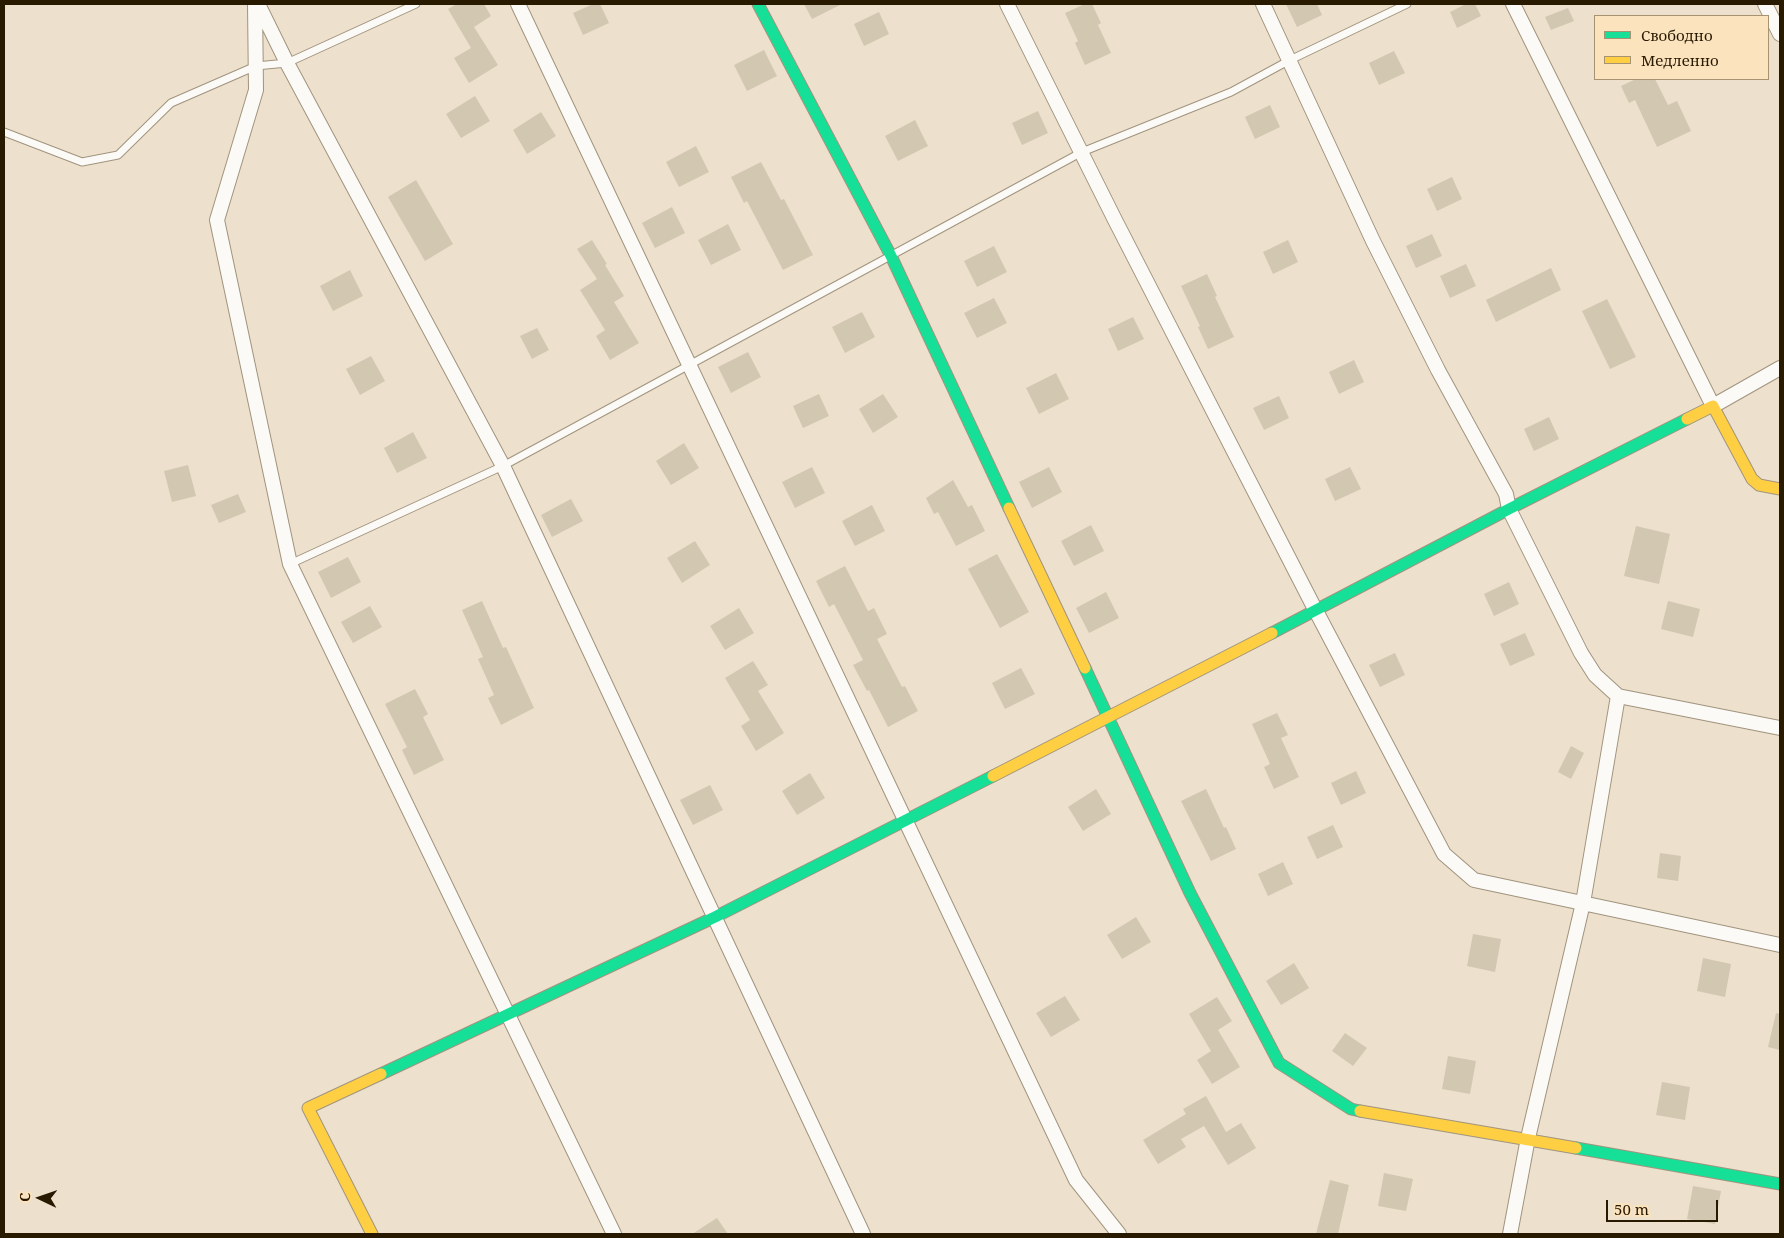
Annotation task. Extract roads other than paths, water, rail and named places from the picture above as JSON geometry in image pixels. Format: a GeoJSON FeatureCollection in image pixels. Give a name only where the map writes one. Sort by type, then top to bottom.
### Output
{"type":"FeatureCollection","features":[{"type":"Feature","properties":{"kind":"street"},"geometry":{"type":"LineString","coordinates":[[256,4],[503,466],[863,1234]]}},
{"type":"Feature","properties":{"kind":"street"},"geometry":{"type":"LineString","coordinates":[[256,4],[256,90],[217,220],[290,564],[614,1234]]}},
{"type":"Feature","properties":{"kind":"street"},"geometry":{"type":"LineString","coordinates":[[518,4],[1076,1180],[1119,1234]]}},
{"type":"Feature","properties":{"kind":"street"},"geometry":{"type":"LineString","coordinates":[[758,4],[891,256],[1190,893],[1279,1064],[1351,1109],[1528,1138],[1780,1184]]}},
{"type":"Feature","properties":{"kind":"street"},"geometry":{"type":"LineString","coordinates":[[1007,4],[1119,229],[1444,854],[1474,880],[1780,945]]}},
{"type":"Feature","properties":{"kind":"street"},"geometry":{"type":"LineString","coordinates":[[1263,4],[1373,242],[1438,370],[1506,494],[1509,508],[1581,653],[1595,675],[1618,696],[1780,728]]}},
{"type":"Feature","properties":{"kind":"street"},"geometry":{"type":"LineString","coordinates":[[1513,4],[1712,406],[1752,479],[1759,484],[1780,490]]}},
{"type":"Feature","properties":{"kind":"street"},"geometry":{"type":"LineString","coordinates":[[1765,4],[1780,34]]}},
{"type":"Feature","properties":{"kind":"street"},"geometry":{"type":"LineString","coordinates":[[372,1234],[308,1108],[714,917],[1316,611],[1509,508],[1712,406],[1780,368]]}},
{"type":"Feature","properties":{"kind":"street"},"geometry":{"type":"LineString","coordinates":[[1510,1234],[1528,1138],[1583,903],[1618,696]]}},
{"type":"Feature","properties":{"kind":"lane"},"geometry":{"type":"LineString","coordinates":[[4,132],[82,162],[118,155],[171,103],[256,66],[287,62],[416,4]]}},
{"type":"Feature","properties":{"kind":"lane"},"geometry":{"type":"LineString","coordinates":[[290,564],[503,466],[1082,152],[1231,92],[1290,60],[1407,4]]}}]}
